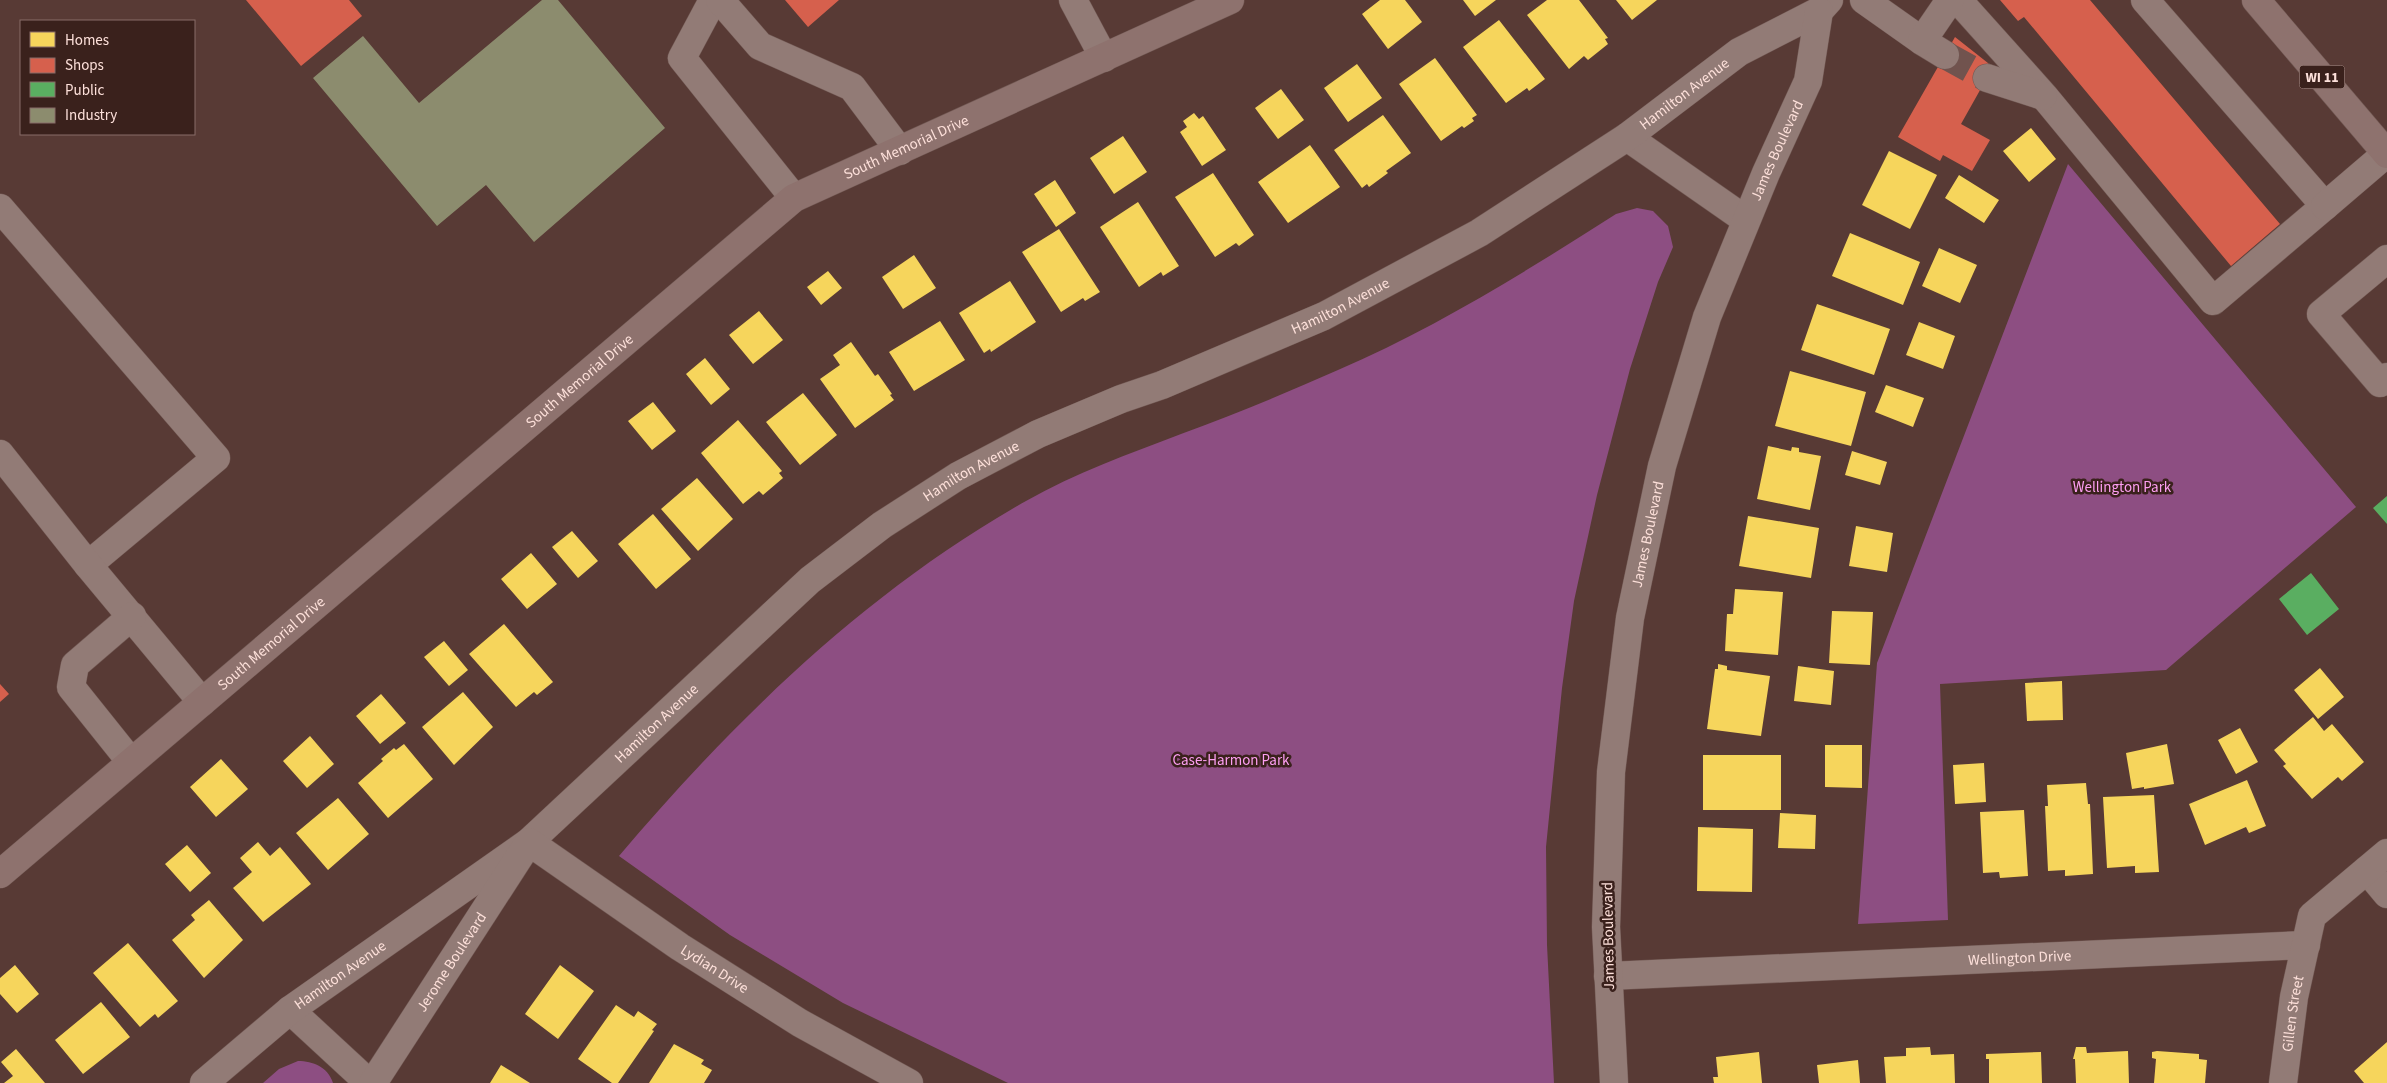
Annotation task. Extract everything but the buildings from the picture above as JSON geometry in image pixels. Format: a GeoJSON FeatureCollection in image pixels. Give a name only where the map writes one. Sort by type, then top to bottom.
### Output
{"type":"FeatureCollection","features":[{"type":"Feature","properties":{"kind":"main road","name":"South Memorial Drive"},"geometry":{"type":"LineString","coordinates":[[0,874],[794,198],[1230,0]]}},
{"type":"Feature","properties":{"kind":"main road","name":"WI 11"},"geometry":{"type":"LineString","coordinates":[[2256,0],[2387,154]]}},
{"type":"Feature","properties":{"kind":"street"},"geometry":{"type":"LineString","coordinates":[[713,0],[682,58],[794,198]]}},
{"type":"Feature","properties":{"kind":"street"},"geometry":{"type":"LineString","coordinates":[[720,0],[760,46],[852,87],[900,150]]}},
{"type":"Feature","properties":{"kind":"street"},"geometry":{"type":"LineString","coordinates":[[1073,0],[1104,58]]}},
{"type":"Feature","properties":{"kind":"street"},"geometry":{"type":"LineString","coordinates":[[1864,0],[1945,55]]}},
{"type":"Feature","properties":{"kind":"street"},"geometry":{"type":"LineString","coordinates":[[1922,41],[1950,0]]}},
{"type":"Feature","properties":{"kind":"street"},"geometry":{"type":"LineString","coordinates":[[1958,0],[2044,96],[2213,302],[2387,154]]}},
{"type":"Feature","properties":{"kind":"street"},"geometry":{"type":"LineString","coordinates":[[2145,0],[2325,206]]}},
{"type":"Feature","properties":{"kind":"street","name":"Hamilton Avenue"},"geometry":{"type":"LineString","coordinates":[[204,1083],[290,1010],[528,842],[810,580],[882,525],[958,476],[1038,434],[1324,316],[1479,233],[1627,138],[1739,52],[1824,5]]}},
{"type":"Feature","properties":{"kind":"street","name":"James Boulevard"},"geometry":{"type":"LineString","coordinates":[[1614,1083],[1606,927],[1611,772],[1630,618],[1662,466],[1708,316],[1746,220],[1808,81],[1824,5]]}},
{"type":"Feature","properties":{"kind":"street"},"geometry":{"type":"LineString","coordinates":[[1987,78],[2044,96]]}},
{"type":"Feature","properties":{"kind":"street"},"geometry":{"type":"LineString","coordinates":[[1627,138],[1746,220]]}},
{"type":"Feature","properties":{"kind":"street"},"geometry":{"type":"LineString","coordinates":[[0,208],[216,458],[88,565]]}},
{"type":"Feature","properties":{"kind":"street"},"geometry":{"type":"LineString","coordinates":[[2387,259],[2321,314],[2380,382],[2387,377]]}},
{"type":"Feature","properties":{"kind":"street"},"geometry":{"type":"LineString","coordinates":[[0,454],[88,565],[202,702]]}},
{"type":"Feature","properties":{"kind":"street"},"geometry":{"type":"LineString","coordinates":[[132,616],[75,664],[71,687],[132,762]]}},
{"type":"Feature","properties":{"kind":"street","name":"Jerome Boulevard"},"geometry":{"type":"LineString","coordinates":[[373,1083],[528,842]]}},
{"type":"Feature","properties":{"kind":"street","name":"Lydian Drive"},"geometry":{"type":"LineString","coordinates":[[528,842],[688,952],[800,1023],[909,1083]]}},
{"type":"Feature","properties":{"kind":"street"},"geometry":{"type":"LineString","coordinates":[[2306,944],[2312,916],[2387,853]]}},
{"type":"Feature","properties":{"kind":"street"},"geometry":{"type":"LineString","coordinates":[[2367,870],[2387,894]]}},
{"type":"Feature","properties":{"kind":"street","name":"Wellington Drive"},"geometry":{"type":"LineString","coordinates":[[1608,976],[2306,944]]}},
{"type":"Feature","properties":{"kind":"street","name":"Gillen Street"},"geometry":{"type":"LineString","coordinates":[[2283,1083],[2294,997],[2306,944]]}},
{"type":"Feature","properties":{"kind":"street"},"geometry":{"type":"LineString","coordinates":[[290,1010],[369,1083]]}},
{"type":"Feature","properties":{"kind":"green space","name":"Wellington Park"},"geometry":{"type":"Polygon","coordinates":[[[2068,164],[2356,507],[2166,670],[1940,684],[1948,920],[1858,924],[1877,663],[2068,164]]]}},
{"type":"Feature","properties":{"kind":"green space","name":"Case-Harmon Park"},"geometry":{"type":"Polygon","coordinates":[[[1637,208],[1653,211],[1668,226],[1673,247],[1658,282],[1630,369],[1597,495],[1574,601],[1562,688],[1546,847],[1547,945],[1554,1083],[1008,1083],[843,1003],[730,935],[619,856],[710,755],[807,660],[912,575],[968,536],[1026,501],[1083,473],[1260,404],[1374,354],[1480,298],[1616,214],[1637,208]]]}},
{"type":"Feature","properties":{"kind":"green space"},"geometry":{"type":"Polygon","coordinates":[[[298,1061],[309,1062],[324,1069],[331,1077],[333,1083],[263,1083],[279,1069],[298,1061]]]}},
{"type":"Feature","properties":{"kind":"tunnel"},"geometry":{"type":"LineString","coordinates":[[1945,55],[1987,78]]}}]}
